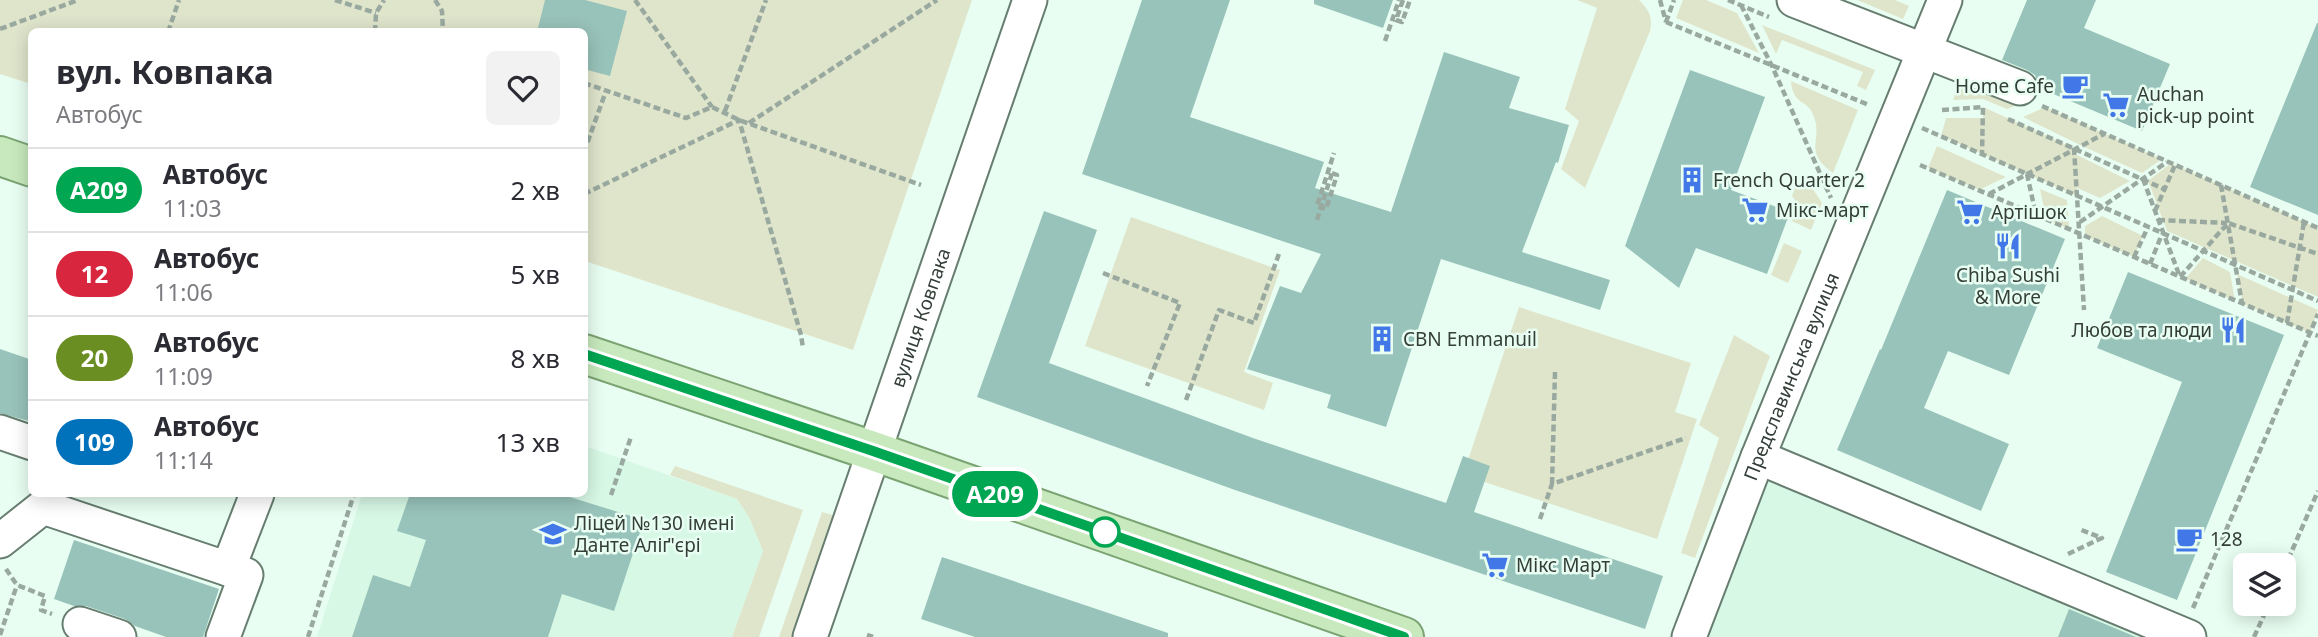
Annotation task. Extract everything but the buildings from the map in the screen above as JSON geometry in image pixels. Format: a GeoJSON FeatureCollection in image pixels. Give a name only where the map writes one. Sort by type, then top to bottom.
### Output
{"type":"FeatureCollection","features":[{"type":"Feature","properties":{"kind":"main road"},"geometry":{"type":"LineString","coordinates":[[0,156],[28,166]]}},
{"type":"Feature","properties":{"kind":"main road"},"geometry":{"type":"LineString","coordinates":[[588,355],[873,451],[1353,629],[1404,637]]}},
{"type":"Feature","properties":{"kind":"street","name":"вулиця Ковпака"},"geometry":{"type":"LineString","coordinates":[[810,637],[1030,0]]}},
{"type":"Feature","properties":{"kind":"street"},"geometry":{"type":"LineString","coordinates":[[1794,0],[2029,96]]}},
{"type":"Feature","properties":{"kind":"street","name":"Предславинська вулиця"},"geometry":{"type":"LineString","coordinates":[[1689,637],[1888,113],[1925,52],[1945,0]]}},
{"type":"Feature","properties":{"kind":"street"},"geometry":{"type":"LineString","coordinates":[[0,432],[28,442]]}},
{"type":"Feature","properties":{"kind":"street"},"geometry":{"type":"LineString","coordinates":[[1758,457],[2189,628]]}},
{"type":"Feature","properties":{"kind":"street"},"geometry":{"type":"LineString","coordinates":[[228,569],[256,497]]}},
{"type":"Feature","properties":{"kind":"street"},"geometry":{"type":"LineString","coordinates":[[0,541],[43,507],[246,575],[223,637]]}},
{"type":"Feature","properties":{"kind":"street"},"geometry":{"type":"LineString","coordinates":[[80,624],[119,637]]}},
{"type":"Feature","properties":{"kind":"path"},"geometry":{"type":"LineString","coordinates":[[0,29],[78,0]]}},
{"type":"Feature","properties":{"kind":"path"},"geometry":{"type":"LineString","coordinates":[[169,28],[179,0]]}},
{"type":"Feature","properties":{"kind":"path"},"geometry":{"type":"LineString","coordinates":[[335,0],[376,13]]}},
{"type":"Feature","properties":{"kind":"path"},"geometry":{"type":"LineString","coordinates":[[375,28],[376,13],[384,0]]}},
{"type":"Feature","properties":{"kind":"path"},"geometry":{"type":"LineString","coordinates":[[435,0],[442,11],[444,28]]}},
{"type":"Feature","properties":{"kind":"path"},"geometry":{"type":"LineString","coordinates":[[635,0],[712,107],[739,120],[921,185]]}},
{"type":"Feature","properties":{"kind":"path"},"geometry":{"type":"LineString","coordinates":[[725,111],[766,0]]}},
{"type":"Feature","properties":{"kind":"path"},"geometry":{"type":"LineString","coordinates":[[749,123],[937,0]]}},
{"type":"Feature","properties":{"kind":"path"},"geometry":{"type":"LineString","coordinates":[[1401,0],[1396,20],[1402,22],[1410,0]]}},
{"type":"Feature","properties":{"kind":"path"},"geometry":{"type":"LineString","coordinates":[[1385,41],[1401,0]]}},
{"type":"Feature","properties":{"kind":"path"},"geometry":{"type":"LineString","coordinates":[[1660,0],[1666,22]]}},
{"type":"Feature","properties":{"kind":"path"},"geometry":{"type":"LineString","coordinates":[[1666,22],[1674,0]]}},
{"type":"Feature","properties":{"kind":"path"},"geometry":{"type":"LineString","coordinates":[[1741,5],[1772,66],[1831,200]]}},
{"type":"Feature","properties":{"kind":"path"},"geometry":{"type":"LineString","coordinates":[[1666,22],[1888,113],[2318,301]]}},
{"type":"Feature","properties":{"kind":"path"},"geometry":{"type":"LineString","coordinates":[[588,84],[687,118],[712,107]]}},
{"type":"Feature","properties":{"kind":"path"},"geometry":{"type":"LineString","coordinates":[[588,141],[606,91]]}},
{"type":"Feature","properties":{"kind":"path"},"geometry":{"type":"LineString","coordinates":[[2029,96],[2104,134],[2318,228]]}},
{"type":"Feature","properties":{"kind":"path"},"geometry":{"type":"LineString","coordinates":[[1982,154],[1983,107]]}},
{"type":"Feature","properties":{"kind":"path"},"geometry":{"type":"LineString","coordinates":[[1942,110],[1983,107],[1995,112]]}},
{"type":"Feature","properties":{"kind":"path"},"geometry":{"type":"LineString","coordinates":[[2006,118],[2164,189]]}},
{"type":"Feature","properties":{"kind":"path"},"geometry":{"type":"LineString","coordinates":[[588,192],[739,120]]}},
{"type":"Feature","properties":{"kind":"path"},"geometry":{"type":"LineString","coordinates":[[739,120],[803,348]]}},
{"type":"Feature","properties":{"kind":"path"},"geometry":{"type":"LineString","coordinates":[[1988,194],[2104,134]]}},
{"type":"Feature","properties":{"kind":"path"},"geometry":{"type":"LineString","coordinates":[[2074,148],[2084,310]]}},
{"type":"Feature","properties":{"kind":"path"},"geometry":{"type":"LineString","coordinates":[[1317,220],[1332,173],[1337,175],[1326,209],[1317,206],[1334,153]]}},
{"type":"Feature","properties":{"kind":"path"},"geometry":{"type":"LineString","coordinates":[[2079,222],[2168,162]]}},
{"type":"Feature","properties":{"kind":"path"},"geometry":{"type":"LineString","coordinates":[[1920,164],[2318,336]]}},
{"type":"Feature","properties":{"kind":"path"},"geometry":{"type":"LineString","coordinates":[[2155,211],[2175,165]]}},
{"type":"Feature","properties":{"kind":"path"},"geometry":{"type":"LineString","coordinates":[[2027,173],[2036,215]]}},
{"type":"Feature","properties":{"kind":"path"},"geometry":{"type":"LineString","coordinates":[[2143,179],[2180,277]]}},
{"type":"Feature","properties":{"kind":"path"},"geometry":{"type":"LineString","coordinates":[[2221,185],[2243,304]]}},
{"type":"Feature","properties":{"kind":"path"},"geometry":{"type":"LineString","coordinates":[[2158,220],[2228,223],[2318,254]]}},
{"type":"Feature","properties":{"kind":"path"},"geometry":{"type":"LineString","coordinates":[[2287,323],[2304,222]]}},
{"type":"Feature","properties":{"kind":"path"},"geometry":{"type":"LineString","coordinates":[[2180,277],[2228,223]]}},
{"type":"Feature","properties":{"kind":"path"},"geometry":{"type":"LineString","coordinates":[[2134,257],[2148,227]]}},
{"type":"Feature","properties":{"kind":"path"},"geometry":{"type":"LineString","coordinates":[[2150,264],[2162,233]]}},
{"type":"Feature","properties":{"kind":"path"},"geometry":{"type":"LineString","coordinates":[[1186,400],[1219,310],[1254,323],[1280,251]]}},
{"type":"Feature","properties":{"kind":"path"},"geometry":{"type":"LineString","coordinates":[[1103,273],[1180,303],[1147,386]]}},
{"type":"Feature","properties":{"kind":"path"},"geometry":{"type":"LineString","coordinates":[[2189,628],[2318,314]]}},
{"type":"Feature","properties":{"kind":"path"},"geometry":{"type":"LineString","coordinates":[[1540,519],[1552,484],[1555,372]]}},
{"type":"Feature","properties":{"kind":"path"},"geometry":{"type":"LineString","coordinates":[[611,495],[631,437]]}},
{"type":"Feature","properties":{"kind":"path"},"geometry":{"type":"LineString","coordinates":[[1552,484],[1686,438]]}},
{"type":"Feature","properties":{"kind":"path"},"geometry":{"type":"LineString","coordinates":[[2292,553],[2315,505],[2318,491]]}},
{"type":"Feature","properties":{"kind":"path"},"geometry":{"type":"LineString","coordinates":[[308,637],[353,497]]}},
{"type":"Feature","properties":{"kind":"path"},"geometry":{"type":"LineString","coordinates":[[2067,555],[2102,538],[2079,529]]}},
{"type":"Feature","properties":{"kind":"path"},"geometry":{"type":"LineString","coordinates":[[0,635],[17,585],[45,596]]}},
{"type":"Feature","properties":{"kind":"path"},"geometry":{"type":"LineString","coordinates":[[2254,637],[2264,616]]}},
{"type":"Feature","properties":{"kind":"shaded area"},"geometry":{"type":"Polygon","coordinates":[[[0,0],[972,0],[853,350],[588,262],[588,28],[28,28],[28,83],[0,74],[0,0]]]}},
{"type":"Feature","properties":{"kind":"shaded area"},"geometry":{"type":"Polygon","coordinates":[[[1577,0],[1639,0],[1648,11],[1651,22],[1650,31],[1585,188],[1561,169],[1579,121],[1565,109],[1597,8],[1577,0]]]}},
{"type":"Feature","properties":{"kind":"shaded area"},"geometry":{"type":"Polygon","coordinates":[[[1683,0],[1706,0],[1737,13],[1759,53],[1676,18],[1683,0]]]}},
{"type":"Feature","properties":{"kind":"shaded area"},"geometry":{"type":"Polygon","coordinates":[[[1857,0],[1895,0],[1909,6],[1903,19],[1857,0]]]}},
{"type":"Feature","properties":{"kind":"shaded area"},"geometry":{"type":"Polygon","coordinates":[[[1762,25],[1875,70],[1866,90],[1857,86],[1863,72],[1782,40],[1776,54],[1762,25]]]}},
{"type":"Feature","properties":{"kind":"shaded area"},"geometry":{"type":"Polygon","coordinates":[[[1964,72],[2029,101],[2007,109],[1983,99],[1953,100],[1964,72]]]}},
{"type":"Feature","properties":{"kind":"shaded area"},"geometry":{"type":"Polygon","coordinates":[[[1791,81],[1858,110],[1833,173],[1818,158],[1814,117],[1795,95],[1791,81]]]}},
{"type":"Feature","properties":{"kind":"shaded area"},"geometry":{"type":"Polygon","coordinates":[[[1983,107],[2074,148],[2075,154],[2130,181],[2100,198],[2077,188],[2077,196],[1941,136],[1946,118],[1983,118],[1983,107]]]}},
{"type":"Feature","properties":{"kind":"shaded area"},"geometry":{"type":"Polygon","coordinates":[[[2045,107],[2162,159],[2142,173],[2023,117],[2045,107]]]}},
{"type":"Feature","properties":{"kind":"shaded area"},"geometry":{"type":"Polygon","coordinates":[[[1937,146],[2006,177],[1979,190],[1928,168],[1937,146]]]}},
{"type":"Feature","properties":{"kind":"shaded area"},"geometry":{"type":"Polygon","coordinates":[[[2171,163],[2318,228],[2318,297],[2167,231],[2148,181],[2171,163]]]}},
{"type":"Feature","properties":{"kind":"shaded area"},"geometry":{"type":"Polygon","coordinates":[[[1807,180],[1822,203],[1811,230],[1792,221],[1798,204],[1792,196],[1796,185],[1807,180]]]}},
{"type":"Feature","properties":{"kind":"shaded area"},"geometry":{"type":"Polygon","coordinates":[[[2040,189],[2067,200],[2069,229],[2046,219],[2040,189]]]}},
{"type":"Feature","properties":{"kind":"shaded area"},"geometry":{"type":"Polygon","coordinates":[[[2102,216],[2143,236],[2134,257],[2085,236],[2085,226],[2102,216]]]}},
{"type":"Feature","properties":{"kind":"shaded area"},"geometry":{"type":"Polygon","coordinates":[[[1131,217],[1280,270],[1244,372],[1273,383],[1264,410],[1085,346],[1131,217]]]}},
{"type":"Feature","properties":{"kind":"shaded area"},"geometry":{"type":"Polygon","coordinates":[[[1784,243],[1802,251],[1788,283],[1771,275],[1784,243]]]}},
{"type":"Feature","properties":{"kind":"shaded area"},"geometry":{"type":"Polygon","coordinates":[[[2203,258],[2230,272],[2235,301],[2185,279],[2203,258]]]}},
{"type":"Feature","properties":{"kind":"shaded area"},"geometry":{"type":"Polygon","coordinates":[[[2237,274],[2318,310],[2310,333],[2243,304],[2237,274]]]}},
{"type":"Feature","properties":{"kind":"shaded area"},"geometry":{"type":"Polygon","coordinates":[[[1519,307],[1691,363],[1675,412],[1697,419],[1657,539],[1463,475],[1519,307]]]}},
{"type":"Feature","properties":{"kind":"shaded area"},"geometry":{"type":"Polygon","coordinates":[[[1734,335],[1770,356],[1695,558],[1681,553],[1719,438],[1699,425],[1734,335]]]}},
{"type":"Feature","properties":{"kind":"shaded area","name":"Ліцей №130 імені Данте Аліґ'єрі"},"geometry":{"type":"Polygon","coordinates":[[[588,447],[737,499],[749,517],[763,551],[732,637],[317,637],[361,497],[588,497],[588,447]]]}},
{"type":"Feature","properties":{"kind":"shaded area"},"geometry":{"type":"Polygon","coordinates":[[[675,466],[803,510],[759,637],[732,637],[763,551],[749,517],[737,499],[670,475],[675,466]]]}},
{"type":"Feature","properties":{"kind":"shaded area"},"geometry":{"type":"Polygon","coordinates":[[[1765,475],[2148,637],[1701,637],[1765,475]]]}},
{"type":"Feature","properties":{"kind":"shaded area"},"geometry":{"type":"Polygon","coordinates":[[[822,512],[836,516],[795,637],[779,637],[822,512]]]}},
{"type":"Feature","properties":{"kind":"bus line","name":"А209"},"geometry":{"type":"LineString","coordinates":[[588,355],[873,451],[1404,637]]}},
{"type":"Feature","properties":{"kind":"place","name":"Home Cafe"},"geometry":{"type":"Point","coordinates":[2075,86]}},
{"type":"Feature","properties":{"kind":"place","name":"Auchan pick-up point"},"geometry":{"type":"Point","coordinates":[2116,105]}},
{"type":"Feature","properties":{"kind":"place","name":"French Quarter 2"},"geometry":{"type":"Point","coordinates":[1692,180]}},
{"type":"Feature","properties":{"kind":"place","name":"Мікс-март"},"geometry":{"type":"Point","coordinates":[1755,210]}},
{"type":"Feature","properties":{"kind":"place","name":"Артішок"},"geometry":{"type":"Point","coordinates":[1970,212]}},
{"type":"Feature","properties":{"kind":"place","name":"Chiba Sushi & More"},"geometry":{"type":"Point","coordinates":[2008,246]}},
{"type":"Feature","properties":{"kind":"place","name":"Любов та люди"},"geometry":{"type":"Point","coordinates":[2233,330]}},
{"type":"Feature","properties":{"kind":"place","name":"CBN Emmanuil"},"geometry":{"type":"Point","coordinates":[1382,339]}},
{"type":"Feature","properties":{"kind":"place","name":"Ліцей №130 імені Данте Аліґ'єрі"},"geometry":{"type":"Point","coordinates":[553,534]}},
{"type":"Feature","properties":{"kind":"place","name":"128"},"geometry":{"type":"Point","coordinates":[2189,539]}},
{"type":"Feature","properties":{"kind":"place","name":"Мікс Март"},"geometry":{"type":"Point","coordinates":[1495,565]}}]}
